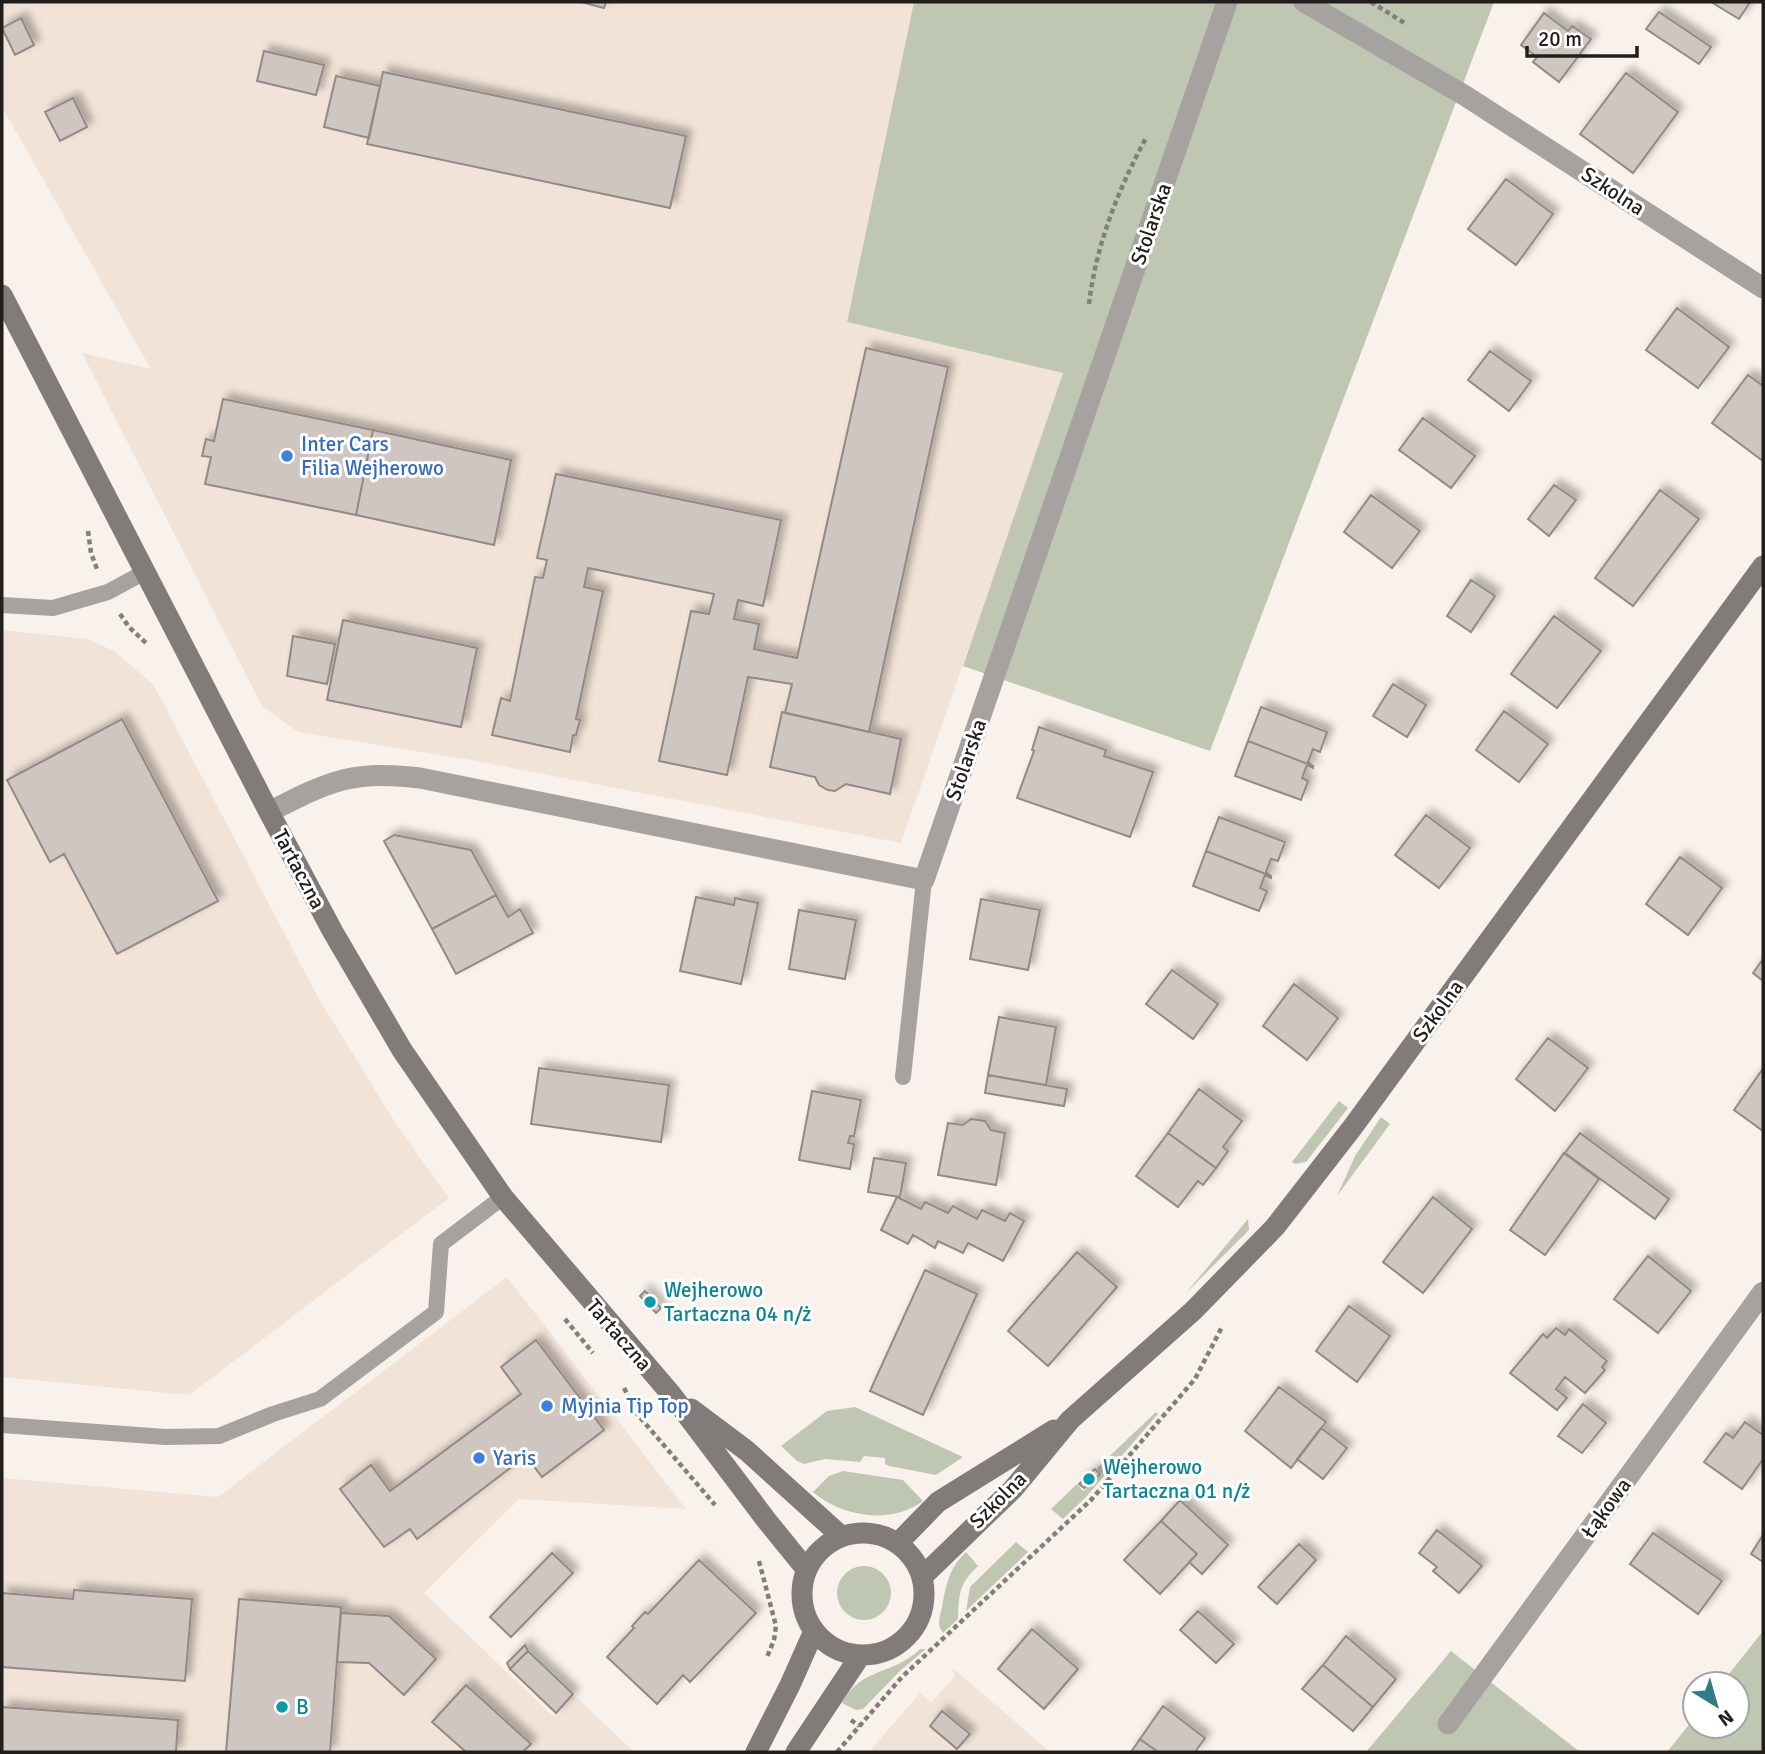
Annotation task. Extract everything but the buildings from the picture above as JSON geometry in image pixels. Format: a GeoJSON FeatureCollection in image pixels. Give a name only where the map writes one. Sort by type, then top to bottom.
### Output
{"type":"FeatureCollection","features":[{"type":"Feature","properties":{"kind":"street","name":"Stolarska"},"geometry":{"type":"LineString","coordinates":[[925,880],[1227,2]]}},
{"type":"Feature","properties":{"kind":"street","name":"Szkolna"},"geometry":{"type":"LineString","coordinates":[[1304,2],[1464,95],[1763,288]]}},
{"type":"Feature","properties":{"kind":"street","name":"Tartaczna"},"geometry":{"type":"LineString","coordinates":[[2,295],[269,812],[333,932],[402,1050],[503,1196],[671,1394],[806,1569]]}},
{"type":"Feature","properties":{"kind":"street","name":"Szkolna"},"geometry":{"type":"LineString","coordinates":[[922,1577],[1013,1489],[1070,1420],[1227,1279],[1275,1227],[1308,1186],[1763,566]]}},
{"type":"Feature","properties":{"kind":"street"},"geometry":{"type":"LineString","coordinates":[[269,812],[318,786],[354,776],[388,774],[420,778],[925,880]]}},
{"type":"Feature","properties":{"kind":"street","name":"Łąkowa"},"geometry":{"type":"LineString","coordinates":[[1448,1724],[1763,1292]]}},
{"type":"Feature","properties":{"kind":"street","name":"Tartaczna"},"geometry":{"type":"LineString","coordinates":[[671,1394],[747,1451],[841,1536]]}},
{"type":"Feature","properties":{"kind":"street","name":"Szkolna"},"geometry":{"type":"LineString","coordinates":[[898,1543],[939,1502],[1070,1420]]}},
{"type":"Feature","properties":{"kind":"street"},"geometry":{"type":"LineString","coordinates":[[871,1532],[898,1543],[913,1558],[922,1577],[924,1602],[915,1626],[901,1642],[882,1653],[860,1656],[834,1648],[814,1632],[804,1612],[801,1590],[806,1569],[820,1549],[841,1536],[871,1532]]}},
{"type":"Feature","properties":{"kind":"street"},"geometry":{"type":"LineString","coordinates":[[756,1752],[814,1632]]}},
{"type":"Feature","properties":{"kind":"street"},"geometry":{"type":"LineString","coordinates":[[796,1752],[860,1656]]}},
{"type":"Feature","properties":{"kind":"lane"},"geometry":{"type":"LineString","coordinates":[[2,605],[53,608],[88,600],[145,572]]}},
{"type":"Feature","properties":{"kind":"lane"},"geometry":{"type":"LineString","coordinates":[[903,1077],[925,880]]}},
{"type":"Feature","properties":{"kind":"lane"},"geometry":{"type":"LineString","coordinates":[[2,1426],[165,1437],[219,1436],[320,1399],[436,1312],[440,1244],[503,1196]]}},
{"type":"Feature","properties":{"kind":"path"},"geometry":{"type":"LineString","coordinates":[[837,1752],[902,1677],[1091,1500],[1195,1379],[1217,1334],[1231,1317]]}},
{"type":"Feature","properties":{"kind":"shaded area"},"geometry":{"type":"Polygon","coordinates":[[[2,2],[914,2],[847,322],[1064,373],[901,843],[471,760],[298,732],[262,706],[82,353],[151,369],[2,107],[2,2]]]}},
{"type":"Feature","properties":{"kind":"shaded area"},"geometry":{"type":"Polygon","coordinates":[[[2,630],[87,639],[114,651],[153,684],[319,999],[398,1127],[449,1198],[189,1395],[2,1377],[2,630]]]}},
{"type":"Feature","properties":{"kind":"shaded area"},"geometry":{"type":"Polygon","coordinates":[[[507,1277],[686,1509],[519,1499],[424,1593],[553,1716],[573,1694],[634,1752],[2,1752],[2,1478],[218,1497],[507,1277]]]}},
{"type":"Feature","properties":{"kind":"shaded area"},"geometry":{"type":"Polygon","coordinates":[[[954,1669],[1050,1752],[869,1752],[920,1693],[931,1703],[956,1675],[952,1671],[954,1669]]]}},
{"type":"Feature","properties":{"kind":"green space"},"geometry":{"type":"Polygon","coordinates":[[[914,2],[1494,2],[1210,751],[963,666],[1063,373],[847,322],[914,2]]]}},
{"type":"Feature","properties":{"kind":"green space"},"geometry":{"type":"Polygon","coordinates":[[[1339,1101],[1348,1108],[1306,1162],[1292,1162],[1339,1101]]]}},
{"type":"Feature","properties":{"kind":"green space"},"geometry":{"type":"Polygon","coordinates":[[[1381,1117],[1390,1124],[1337,1196],[1355,1156],[1381,1117]]]}},
{"type":"Feature","properties":{"kind":"green space"},"geometry":{"type":"Polygon","coordinates":[[[1248,1219],[1249,1230],[1186,1293],[1248,1219]]]}},
{"type":"Feature","properties":{"kind":"green space"},"geometry":{"type":"Polygon","coordinates":[[[855,1407],[963,1457],[936,1475],[889,1466],[885,1464],[885,1458],[864,1456],[860,1462],[825,1459],[804,1464],[781,1446],[827,1411],[855,1407]]]}},
{"type":"Feature","properties":{"kind":"green space"},"geometry":{"type":"Polygon","coordinates":[[[1156,1412],[1158,1414],[1086,1497],[1063,1519],[1051,1509],[1077,1484],[1083,1491],[1101,1474],[1097,1468],[1156,1412]]]}},
{"type":"Feature","properties":{"kind":"green space"},"geometry":{"type":"Polygon","coordinates":[[[843,1471],[903,1480],[923,1501],[896,1513],[867,1515],[838,1507],[813,1492],[829,1476],[843,1471]]]}},
{"type":"Feature","properties":{"kind":"green space"},"geometry":{"type":"Polygon","coordinates":[[[1016,1542],[1028,1552],[966,1611],[970,1587],[1016,1542]]]}},
{"type":"Feature","properties":{"kind":"green space"},"geometry":{"type":"Polygon","coordinates":[[[966,1552],[978,1566],[961,1590],[958,1619],[943,1633],[939,1620],[947,1584],[956,1564],[966,1552]]]}},
{"type":"Feature","properties":{"kind":"green space"},"geometry":{"type":"Polygon","coordinates":[[[864,1566],[883,1574],[891,1593],[883,1612],[864,1620],[845,1612],[837,1593],[845,1574],[864,1566]]]}},
{"type":"Feature","properties":{"kind":"green space"},"geometry":{"type":"Polygon","coordinates":[[[1763,1631],[1763,1752],[1667,1752],[1681,1734],[1681,1740],[1751,1740],[1751,1670],[1732,1670],[1763,1631]]]}},
{"type":"Feature","properties":{"kind":"green space"},"geometry":{"type":"Polygon","coordinates":[[[920,1649],[926,1649],[863,1709],[856,1710],[842,1703],[859,1683],[910,1658],[920,1649]]]}},
{"type":"Feature","properties":{"kind":"green space"},"geometry":{"type":"Polygon","coordinates":[[[1451,1651],[1580,1752],[1366,1752],[1451,1651]]]}},
{"type":"Feature","properties":{"kind":"place","name":"Inter Cars Filia Wejherowo"},"geometry":{"type":"Point","coordinates":[287,456]}},
{"type":"Feature","properties":{"kind":"place","name":"Wejherowo Tartaczna 04 n/ż"},"geometry":{"type":"Point","coordinates":[650,1302]}},
{"type":"Feature","properties":{"kind":"place","name":"Myjnia Tip Top"},"geometry":{"type":"Point","coordinates":[547,1406]}},
{"type":"Feature","properties":{"kind":"place","name":"Yaris"},"geometry":{"type":"Point","coordinates":[479,1458]}},
{"type":"Feature","properties":{"kind":"place","name":"Wejherowo Tartaczna 01 n/ż"},"geometry":{"type":"Point","coordinates":[1089,1479]}},
{"type":"Feature","properties":{"kind":"place","name":"B"},"geometry":{"type":"Point","coordinates":[282,1707]}}]}
